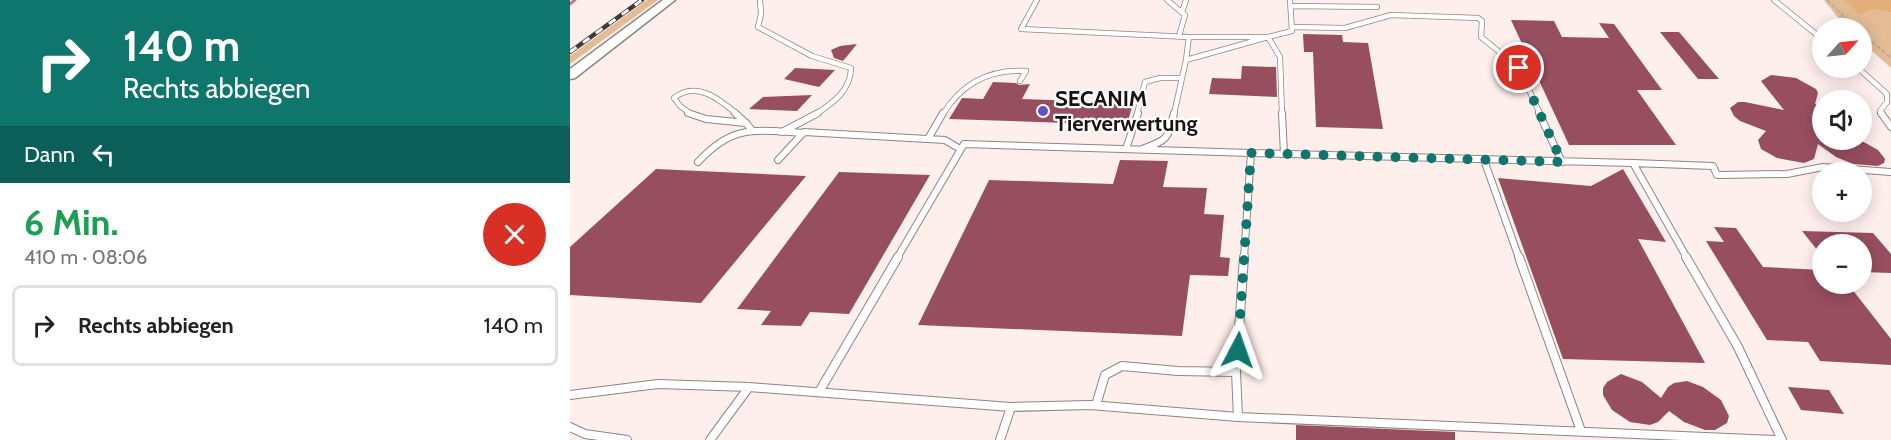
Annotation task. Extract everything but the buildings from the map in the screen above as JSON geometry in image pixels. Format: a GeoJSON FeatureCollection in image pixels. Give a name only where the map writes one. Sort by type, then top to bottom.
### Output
{"type":"FeatureCollection","features":[{"type":"Feature","properties":{"kind":"street"},"geometry":{"type":"LineString","coordinates":[[570,75],[670,0]]}},
{"type":"Feature","properties":{"kind":"lane"},"geometry":{"type":"LineString","coordinates":[[760,0],[758,27],[812,56],[851,68],[853,74],[850,82],[826,109],[782,132]]}},
{"type":"Feature","properties":{"kind":"lane"},"geometry":{"type":"LineString","coordinates":[[1037,0],[1021,29],[1190,37],[1268,37]]}},
{"type":"Feature","properties":{"kind":"lane"},"geometry":{"type":"LineString","coordinates":[[1167,0],[1185,15],[1179,36]]}},
{"type":"Feature","properties":{"kind":"lane"},"geometry":{"type":"LineString","coordinates":[[1182,12],[1186,0]]}},
{"type":"Feature","properties":{"kind":"lane"},"geometry":{"type":"LineString","coordinates":[[1337,0],[1338,7]]}},
{"type":"Feature","properties":{"kind":"lane"},"geometry":{"type":"LineString","coordinates":[[1774,0],[1812,31]]}},
{"type":"Feature","properties":{"kind":"lane"},"geometry":{"type":"LineString","coordinates":[[1186,60],[1292,31],[1290,3],[1377,8]]}},
{"type":"Feature","properties":{"kind":"lane"},"geometry":{"type":"LineString","coordinates":[[1292,27],[1345,28],[1391,15],[1478,18],[1482,21],[1481,37],[1519,68],[1562,162]]}},
{"type":"Feature","properties":{"kind":"lane"},"geometry":{"type":"LineString","coordinates":[[1141,150],[1163,141],[1169,135],[1190,37]]}},
{"type":"Feature","properties":{"kind":"lane"},"geometry":{"type":"LineString","coordinates":[[1268,37],[1280,57],[1284,154]]}},
{"type":"Feature","properties":{"kind":"lane"},"geometry":{"type":"LineString","coordinates":[[928,139],[963,87],[992,73],[1013,70],[1026,71],[1020,81]]}},
{"type":"Feature","properties":{"kind":"lane"},"geometry":{"type":"LineString","coordinates":[[1126,149],[1136,123],[1145,82],[1160,78],[1181,78]]}},
{"type":"Feature","properties":{"kind":"lane"},"geometry":{"type":"LineString","coordinates":[[1869,78],[1887,94],[1887,102],[1880,111],[1891,127]]}},
{"type":"Feature","properties":{"kind":"lane"},"geometry":{"type":"LineString","coordinates":[[746,123],[707,121],[678,106],[674,98],[677,93],[693,87],[739,114],[746,123],[750,129]]}},
{"type":"Feature","properties":{"kind":"lane"},"geometry":{"type":"LineString","coordinates":[[698,162],[708,149],[735,132],[750,129],[945,140],[960,149]]}},
{"type":"Feature","properties":{"kind":"lane"},"geometry":{"type":"LineString","coordinates":[[778,160],[803,133]]}},
{"type":"Feature","properties":{"kind":"lane"},"geometry":{"type":"LineString","coordinates":[[819,392],[964,144],[1713,166],[1718,175],[1787,174],[1823,167],[1891,172]]}},
{"type":"Feature","properties":{"kind":"lane"},"geometry":{"type":"LineString","coordinates":[[1238,417],[1236,372],[1251,153]]}},
{"type":"Feature","properties":{"kind":"lane"},"geometry":{"type":"LineString","coordinates":[[1484,160],[1581,432]]}},
{"type":"Feature","properties":{"kind":"lane"},"geometry":{"type":"LineString","coordinates":[[1633,163],[1738,347],[1782,440]]}},
{"type":"Feature","properties":{"kind":"lane"},"geometry":{"type":"LineString","coordinates":[[572,397],[658,384],[749,387],[1011,408],[1096,405],[1105,375],[1122,366],[1178,371],[1236,372]]}},
{"type":"Feature","properties":{"kind":"lane"},"geometry":{"type":"LineString","coordinates":[[710,440],[749,387]]}},
{"type":"Feature","properties":{"kind":"lane"},"geometry":{"type":"LineString","coordinates":[[1090,405],[1238,417],[1775,440]]}},
{"type":"Feature","properties":{"kind":"lane"},"geometry":{"type":"LineString","coordinates":[[1000,440],[1011,408]]}},
{"type":"Feature","properties":{"kind":"lane"},"geometry":{"type":"LineString","coordinates":[[570,427],[585,434],[627,440]]}},
{"type":"Feature","properties":{"kind":"path"},"geometry":{"type":"LineString","coordinates":[[1827,0],[1846,18]]}},
{"type":"Feature","properties":{"kind":"path"},"geometry":{"type":"LineString","coordinates":[[1872,42],[1891,58]]}},
{"type":"Feature","properties":{"kind":"shaded area"},"geometry":{"type":"Polygon","coordinates":[[[647,0],[658,0],[570,64],[570,56],[647,0]]]}},
{"type":"Feature","properties":{"kind":"shaded area"},"geometry":{"type":"Polygon","coordinates":[[[1824,0],[1891,0],[1891,68],[1872,51],[1872,18],[1838,18],[1824,0]]]}},
{"type":"Feature","properties":{"kind":"shaded area"},"geometry":{"type":"Polygon","coordinates":[[[1844,0],[1891,0],[1891,12],[1872,9],[1860,15],[1844,0]]]}},
{"type":"Feature","properties":{"kind":"waterway"},"geometry":{"type":"LineString","coordinates":[[570,4],[575,0]]}},
{"type":"Feature","properties":{"kind":"railway"},"geometry":{"type":"LineString","coordinates":[[570,52],[642,0]]}},
{"type":"Feature","properties":{"kind":"place","name":"SECANIM Tierverwertung"},"geometry":{"type":"Point","coordinates":[1043,111]}},
{"type":"Feature","properties":{"kind":"route"},"geometry":{"type":"LineString","coordinates":[[1238,350],[1251,153],[1562,162],[1519,68]]}}]}
